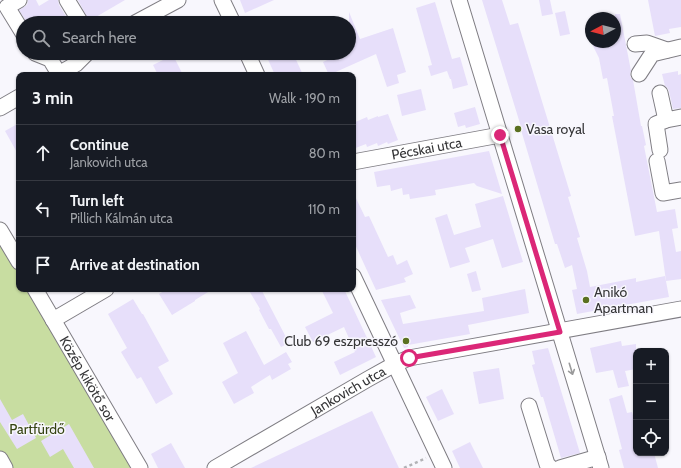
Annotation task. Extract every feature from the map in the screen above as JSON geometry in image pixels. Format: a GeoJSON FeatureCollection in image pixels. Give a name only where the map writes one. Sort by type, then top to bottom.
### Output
{"type":"FeatureCollection","features":[{"type":"Feature","properties":{"kind":"street"},"geometry":{"type":"LineString","coordinates":[[16,22],[7,7],[20,0]]}},
{"type":"Feature","properties":{"kind":"street"},"geometry":{"type":"LineString","coordinates":[[67,0],[77,16]]}},
{"type":"Feature","properties":{"kind":"street"},"geometry":{"type":"LineString","coordinates":[[148,16],[178,0]]}},
{"type":"Feature","properties":{"kind":"street"},"geometry":{"type":"LineString","coordinates":[[222,0],[230,16]]}},
{"type":"Feature","properties":{"kind":"street"},"geometry":{"type":"LineString","coordinates":[[459,0],[599,463],[560,468]]}},
{"type":"Feature","properties":{"kind":"street"},"geometry":{"type":"LineString","coordinates":[[635,44],[646,43],[674,49]]}},
{"type":"Feature","properties":{"kind":"street"},"geometry":{"type":"LineString","coordinates":[[639,74],[652,54],[674,49]]}},
{"type":"Feature","properties":{"kind":"street"},"geometry":{"type":"LineString","coordinates":[[51,60],[57,72]]}},
{"type":"Feature","properties":{"kind":"street"},"geometry":{"type":"LineString","coordinates":[[62,72],[80,60]]}},
{"type":"Feature","properties":{"kind":"street"},"geometry":{"type":"LineString","coordinates":[[250,60],[256,72]]}},
{"type":"Feature","properties":{"kind":"street"},"geometry":{"type":"LineString","coordinates":[[660,93],[666,120]]}},
{"type":"Feature","properties":{"kind":"street"},"geometry":{"type":"LineString","coordinates":[[0,108],[16,99]]}},
{"type":"Feature","properties":{"kind":"street"},"geometry":{"type":"LineString","coordinates":[[681,117],[656,124],[663,193],[681,190]]}},
{"type":"Feature","properties":{"kind":"street","name":"Pécskai utca"},"geometry":{"type":"LineString","coordinates":[[356,161],[500,135]]}},
{"type":"Feature","properties":{"kind":"street"},"geometry":{"type":"LineString","coordinates":[[0,230],[16,257]]}},
{"type":"Feature","properties":{"kind":"street"},"geometry":{"type":"LineString","coordinates":[[356,282],[444,468]]}},
{"type":"Feature","properties":{"kind":"street","name":"Közép kikötő sor"},"geometry":{"type":"LineString","coordinates":[[37,292],[140,468]]}},
{"type":"Feature","properties":{"kind":"street"},"geometry":{"type":"LineString","coordinates":[[53,320],[101,292]]}},
{"type":"Feature","properties":{"kind":"street","name":"Jankovich utca"},"geometry":{"type":"LineString","coordinates":[[215,468],[368,378],[409,358],[681,309]]}},
{"type":"Feature","properties":{"kind":"street"},"geometry":{"type":"LineString","coordinates":[[529,406],[547,464],[551,468]]}},
{"type":"Feature","properties":{"kind":"street"},"geometry":{"type":"LineString","coordinates":[[0,459],[5,468]]}},
{"type":"Feature","properties":{"kind":"path"},"geometry":{"type":"LineString","coordinates":[[404,468],[425,458]]}},
{"type":"Feature","properties":{"kind":"green space","name":"Partfürdő"},"geometry":{"type":"Polygon","coordinates":[[[0,242],[16,269],[16,292],[30,292],[133,468],[0,468],[0,242]]]}},
{"type":"Feature","properties":{"kind":"building"},"geometry":{"type":"Polygon","coordinates":[[[28,0],[36,0],[39,6],[49,0],[58,0],[59,5],[66,16],[23,16],[19,10],[27,5],[28,0]]]}},
{"type":"Feature","properties":{"kind":"building"},"geometry":{"type":"Polygon","coordinates":[[[78,0],[125,0],[98,16],[86,16],[78,0]]]}},
{"type":"Feature","properties":{"kind":"building"},"geometry":{"type":"Polygon","coordinates":[[[240,0],[274,0],[245,13],[240,0]]]}},
{"type":"Feature","properties":{"kind":"building"},"geometry":{"type":"Polygon","coordinates":[[[482,0],[502,0],[510,25],[518,23],[571,196],[568,197],[580,237],[577,238],[587,271],[590,287],[636,278],[636,282],[665,276],[669,297],[577,314],[572,290],[577,289],[572,265],[565,268],[557,244],[555,244],[482,0]]]}},
{"type":"Feature","properties":{"kind":"building"},"geometry":{"type":"Polygon","coordinates":[[[539,0],[550,0],[553,14],[542,16],[539,0]]]}},
{"type":"Feature","properties":{"kind":"building"},"geometry":{"type":"Polygon","coordinates":[[[648,0],[681,0],[681,27],[669,29],[670,33],[655,36],[648,0]]]}},
{"type":"Feature","properties":{"kind":"building"},"geometry":{"type":"Polygon","coordinates":[[[435,2],[452,59],[460,57],[468,85],[453,89],[451,79],[447,71],[431,76],[428,66],[432,65],[416,8],[435,2]]]}},
{"type":"Feature","properties":{"kind":"building"},"geometry":{"type":"Polygon","coordinates":[[[565,11],[570,34],[560,36],[555,13],[565,11]]]}},
{"type":"Feature","properties":{"kind":"building"},"geometry":{"type":"Polygon","coordinates":[[[621,19],[631,71],[630,74],[633,80],[646,145],[644,146],[657,212],[675,209],[678,228],[672,229],[676,252],[681,251],[681,279],[666,281],[659,231],[635,236],[612,116],[614,116],[607,78],[603,79],[599,58],[594,48],[621,48],[621,19]]]}},
{"type":"Feature","properties":{"kind":"building"},"geometry":{"type":"Polygon","coordinates":[[[393,28],[406,72],[397,75],[399,83],[387,87],[376,54],[336,72],[328,72],[323,62],[327,60],[356,60],[356,29],[360,39],[393,28]]]}},
{"type":"Feature","properties":{"kind":"building"},"geometry":{"type":"Polygon","coordinates":[[[163,60],[176,60],[182,72],[156,72],[153,65],[163,60]]]}},
{"type":"Feature","properties":{"kind":"building"},"geometry":{"type":"Polygon","coordinates":[[[268,60],[296,60],[302,72],[274,72],[268,60]]]}},
{"type":"Feature","properties":{"kind":"building"},"geometry":{"type":"Polygon","coordinates":[[[678,71],[678,75],[681,74],[681,108],[673,109],[669,91],[665,86],[662,74],[678,71]]]}},
{"type":"Feature","properties":{"kind":"building"},"geometry":{"type":"Polygon","coordinates":[[[421,89],[426,110],[402,116],[397,95],[421,89]]]}},
{"type":"Feature","properties":{"kind":"building"},"geometry":{"type":"Polygon","coordinates":[[[475,107],[480,124],[466,128],[465,125],[458,127],[454,113],[475,107]]]}},
{"type":"Feature","properties":{"kind":"building"},"geometry":{"type":"Polygon","coordinates":[[[388,114],[398,140],[388,144],[387,142],[378,146],[377,143],[367,147],[366,144],[356,148],[356,122],[367,117],[368,120],[388,114]]]}},
{"type":"Feature","properties":{"kind":"building"},"geometry":{"type":"Polygon","coordinates":[[[16,125],[16,151],[5,131],[16,125]]]}},
{"type":"Feature","properties":{"kind":"building"},"geometry":{"type":"Polygon","coordinates":[[[489,151],[502,194],[477,186],[474,183],[435,190],[436,195],[410,199],[409,194],[403,195],[402,188],[391,191],[390,185],[377,187],[374,172],[489,151]]]}},
{"type":"Feature","properties":{"kind":"building"},"geometry":{"type":"Polygon","coordinates":[[[503,196],[523,262],[502,268],[493,239],[465,248],[470,262],[450,268],[435,218],[447,214],[454,235],[481,227],[475,204],[503,196]]]}},
{"type":"Feature","properties":{"kind":"building"},"geometry":{"type":"Polygon","coordinates":[[[356,198],[365,217],[369,216],[388,257],[393,255],[397,265],[407,260],[413,274],[404,278],[406,282],[376,290],[356,247],[356,198]]]}},
{"type":"Feature","properties":{"kind":"building"},"geometry":{"type":"Polygon","coordinates":[[[476,271],[481,290],[472,292],[467,274],[476,271]]]}},
{"type":"Feature","properties":{"kind":"building"},"geometry":{"type":"Polygon","coordinates":[[[525,289],[529,313],[468,325],[470,334],[408,345],[408,347],[404,348],[381,300],[410,295],[416,308],[400,313],[403,324],[484,311],[482,298],[525,289]]]}},
{"type":"Feature","properties":{"kind":"building"},"geometry":{"type":"Polygon","coordinates":[[[162,292],[208,292],[172,315],[159,294],[162,292]]]}},
{"type":"Feature","properties":{"kind":"building"},"geometry":{"type":"Polygon","coordinates":[[[250,292],[263,292],[289,343],[281,347],[271,329],[269,329],[259,310],[260,309],[250,292]]]}},
{"type":"Feature","properties":{"kind":"building"},"geometry":{"type":"Polygon","coordinates":[[[322,292],[345,292],[376,357],[340,375],[334,362],[355,352],[344,327],[313,342],[305,327],[333,313],[322,292]]]}},
{"type":"Feature","properties":{"kind":"building"},"geometry":{"type":"Polygon","coordinates":[[[133,299],[169,361],[158,367],[173,394],[156,404],[141,377],[137,379],[121,352],[127,348],[108,314],[133,299]]]}},
{"type":"Feature","properties":{"kind":"building"},"geometry":{"type":"Polygon","coordinates":[[[246,331],[264,365],[286,352],[292,362],[288,364],[291,369],[272,380],[270,375],[251,387],[254,393],[234,404],[222,382],[238,373],[223,343],[246,331]]]}},
{"type":"Feature","properties":{"kind":"building"},"geometry":{"type":"Polygon","coordinates":[[[621,341],[622,346],[636,344],[636,348],[633,348],[633,370],[625,371],[629,386],[618,388],[613,370],[596,373],[590,348],[621,341]]]}},
{"type":"Feature","properties":{"kind":"building"},"geometry":{"type":"Polygon","coordinates":[[[548,348],[580,453],[561,458],[532,365],[535,364],[532,351],[548,348]]]}},
{"type":"Feature","properties":{"kind":"building"},"geometry":{"type":"Polygon","coordinates":[[[499,368],[504,399],[479,404],[473,372],[499,368]]]}},
{"type":"Feature","properties":{"kind":"building"},"geometry":{"type":"Polygon","coordinates":[[[442,389],[454,414],[438,421],[426,397],[442,389]]]}},
{"type":"Feature","properties":{"kind":"building"},"geometry":{"type":"Polygon","coordinates":[[[622,395],[627,413],[632,412],[633,456],[655,456],[658,468],[624,468],[619,450],[622,449],[609,399],[622,395]]]}},
{"type":"Feature","properties":{"kind":"building"},"geometry":{"type":"Polygon","coordinates":[[[0,399],[12,420],[23,414],[36,438],[17,449],[0,422],[0,399]]]}},
{"type":"Feature","properties":{"kind":"building"},"geometry":{"type":"Polygon","coordinates":[[[372,411],[399,468],[251,468],[372,411]]]}},
{"type":"Feature","properties":{"kind":"building"},"geometry":{"type":"Polygon","coordinates":[[[69,424],[94,468],[74,468],[63,449],[50,457],[41,441],[69,424]]]}},
{"type":"Feature","properties":{"kind":"building"},"geometry":{"type":"Polygon","coordinates":[[[470,442],[483,468],[460,468],[452,451],[470,442]]]}},
{"type":"Feature","properties":{"kind":"building"},"geometry":{"type":"Polygon","coordinates":[[[171,443],[185,468],[158,468],[151,454],[171,443]]]}},
{"type":"Feature","properties":{"kind":"place","name":"Vasa royal"},"geometry":{"type":"Point","coordinates":[518,129]}},
{"type":"Feature","properties":{"kind":"place","name":"Anikó Apartman"},"geometry":{"type":"Point","coordinates":[586,300]}},
{"type":"Feature","properties":{"kind":"place","name":"Club 69 eszpresszó"},"geometry":{"type":"Point","coordinates":[406,341]}},
{"type":"Feature","properties":{"kind":"route"},"geometry":{"type":"LineString","coordinates":[[409,358],[560,332],[500,135]]}}]}
